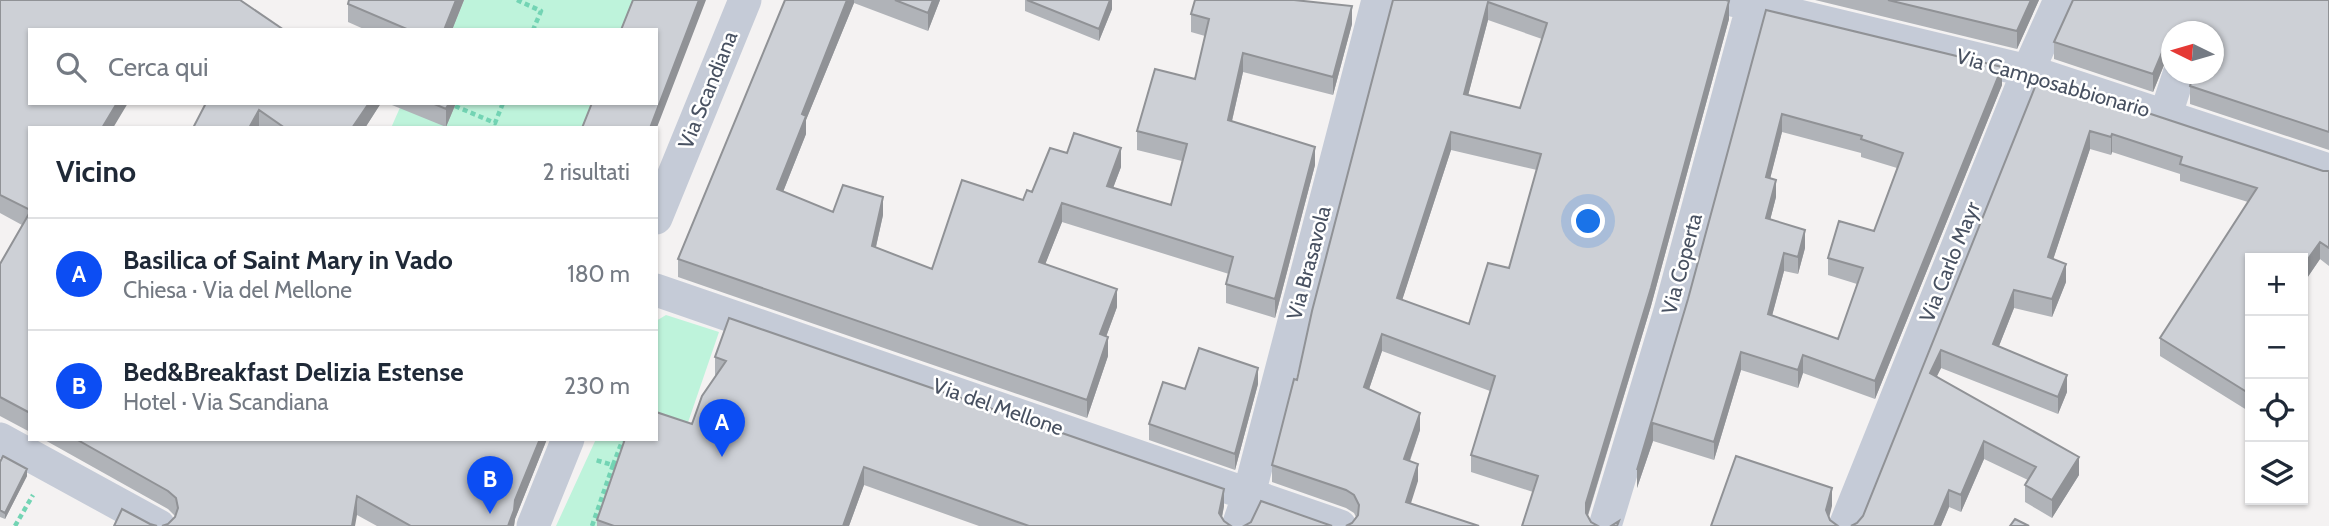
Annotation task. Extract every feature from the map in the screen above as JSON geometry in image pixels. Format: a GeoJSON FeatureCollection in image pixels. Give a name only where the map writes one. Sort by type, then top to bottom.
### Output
{"type":"FeatureCollection","features":[{"type":"Feature","properties":{"kind":"street","name":"Via Scandiana"},"geometry":{"type":"LineString","coordinates":[[658,213],[745,0]]}},
{"type":"Feature","properties":{"kind":"street","name":"Via Brasavola"},"geometry":{"type":"LineString","coordinates":[[1238,526],[1250,494],[1378,0]]}},
{"type":"Feature","properties":{"kind":"street","name":"Via Carlo Mayr"},"geometry":{"type":"LineString","coordinates":[[1845,526],[2028,71],[2060,0]]}},
{"type":"Feature","properties":{"kind":"street","name":"Via Camposabbionario"},"geometry":{"type":"LineString","coordinates":[[1746,2],[2028,71],[2329,170]]}},
{"type":"Feature","properties":{"kind":"street","name":"Via Coperta"},"geometry":{"type":"LineString","coordinates":[[1605,526],[1670,311],[1746,2]]}},
{"type":"Feature","properties":{"kind":"street"},"geometry":{"type":"LineString","coordinates":[[2165,117],[2176,84]]}},
{"type":"Feature","properties":{"kind":"street","name":"Via del Mellone"},"geometry":{"type":"LineString","coordinates":[[658,291],[1340,526]]}},
{"type":"Feature","properties":{"kind":"street"},"geometry":{"type":"LineString","coordinates":[[0,439],[159,526]]}},
{"type":"Feature","properties":{"kind":"street"},"geometry":{"type":"LineString","coordinates":[[533,526],[565,445]]}},
{"type":"Feature","properties":{"kind":"path"},"geometry":{"type":"LineString","coordinates":[[516,0],[541,11],[534,28]]}},
{"type":"Feature","properties":{"kind":"path"},"geometry":{"type":"LineString","coordinates":[[455,107],[495,122],[502,105]]}},
{"type":"Feature","properties":{"kind":"path"},"geometry":{"type":"LineString","coordinates":[[592,526],[622,441]]}},
{"type":"Feature","properties":{"kind":"path"},"geometry":{"type":"LineString","coordinates":[[565,445],[613,465]]}},
{"type":"Feature","properties":{"kind":"green space"},"geometry":{"type":"Polygon","coordinates":[[[464,0],[640,0],[629,28],[439,28],[456,20],[464,0]]]}},
{"type":"Feature","properties":{"kind":"green space"},"geometry":{"type":"Polygon","coordinates":[[[401,105],[597,105],[590,126],[392,126],[401,105]]]}},
{"type":"Feature","properties":{"kind":"green space"},"geometry":{"type":"Polygon","coordinates":[[[666,315],[719,332],[683,437],[658,428],[658,320],[666,315]]]}},
{"type":"Feature","properties":{"kind":"green space"},"geometry":{"type":"Polygon","coordinates":[[[595,441],[627,441],[598,526],[556,526],[595,441]]]}},
{"type":"Feature","properties":{"kind":"building"},"geometry":{"type":"Polygon","coordinates":[[[0,0],[240,0],[281,28],[28,28],[28,105],[116,105],[103,126],[28,126],[28,209],[0,195],[0,0]]]}},
{"type":"Feature","properties":{"kind":"building"},"geometry":{"type":"Polygon","coordinates":[[[349,0],[456,0],[445,28],[404,28],[348,4],[349,0]]]}},
{"type":"Feature","properties":{"kind":"building"},"geometry":{"type":"Polygon","coordinates":[[[633,0],[699,0],[651,126],[583,126],[591,105],[658,105],[658,28],[622,28],[633,0]]]}},
{"type":"Feature","properties":{"kind":"building"},"geometry":{"type":"Polygon","coordinates":[[[785,0],[847,0],[802,114],[806,116],[777,189],[833,212],[843,185],[883,197],[872,246],[932,269],[962,180],[1023,200],[1027,190],[1032,192],[1050,148],[1067,153],[1074,133],[1121,148],[1107,186],[1171,205],[1187,144],[1137,131],[1155,69],[1195,79],[1209,19],[1191,14],[1195,0],[1294,0],[1352,6],[1333,77],[1243,53],[1228,120],[1315,147],[1275,299],[1226,284],[1233,257],[1062,203],[1039,262],[1117,289],[1100,334],[1108,337],[1087,400],[678,259],[785,0]]]}},
{"type":"Feature","properties":{"kind":"building"},"geometry":{"type":"Polygon","coordinates":[[[895,0],[933,0],[928,13],[895,0]]]}},
{"type":"Feature","properties":{"kind":"building"},"geometry":{"type":"Polygon","coordinates":[[[1027,0],[1110,0],[1099,29],[1027,0]]]}},
{"type":"Feature","properties":{"kind":"building"},"geometry":{"type":"Polygon","coordinates":[[[1393,0],[1729,1],[1651,288],[1586,503],[1586,513],[1591,522],[1598,526],[1522,526],[1538,476],[1471,455],[1495,376],[1382,334],[1364,387],[1420,413],[1404,459],[1418,464],[1406,502],[1479,526],[1346,526],[1358,515],[1359,505],[1354,495],[1272,465],[1294,379],[1297,380],[1312,311],[1393,0]],[[1488,2],[1464,94],[1520,108],[1547,23],[1488,2]],[[1451,132],[1397,298],[1469,324],[1488,263],[1509,268],[1541,154],[1451,132]]]}},
{"type":"Feature","properties":{"kind":"building"},"geometry":{"type":"Polygon","coordinates":[[[1888,0],[2031,0],[2017,31],[1888,0]]]}},
{"type":"Feature","properties":{"kind":"building"},"geometry":{"type":"Polygon","coordinates":[[[2073,0],[2329,0],[2329,132],[2190,86],[2224,84],[2224,21],[2161,21],[2161,55],[2153,74],[2054,42],[2073,0]]]}},
{"type":"Feature","properties":{"kind":"building"},"geometry":{"type":"Polygon","coordinates":[[[1766,10],[2002,67],[1875,381],[1803,355],[1798,370],[1741,352],[1714,442],[1653,423],[1637,470],[1688,299],[1766,10]],[[1782,114],[1766,177],[1776,180],[1766,218],[1805,230],[1798,257],[1784,253],[1768,314],[1838,339],[1863,268],[1828,258],[1839,221],[1874,231],[1903,153],[1861,139],[1862,136],[1782,114]]]}},
{"type":"Feature","properties":{"kind":"building"},"geometry":{"type":"Polygon","coordinates":[[[2039,77],[2329,171],[2329,248],[2320,242],[2308,259],[2308,253],[2245,253],[2245,391],[2160,338],[2257,188],[2180,164],[2182,157],[2112,134],[2111,137],[2090,131],[2048,257],[2066,264],[2052,299],[2014,290],[1993,344],[2067,375],[2058,397],[1941,350],[1930,373],[2079,457],[2052,500],[2025,485],[2036,467],[1984,441],[1961,495],[1949,490],[1934,526],[1851,526],[1863,516],[2039,77]]]}},
{"type":"Feature","properties":{"kind":"building"},"geometry":{"type":"Polygon","coordinates":[[[205,105],[368,105],[353,126],[282,126],[259,110],[250,126],[194,126],[205,105]]]}},
{"type":"Feature","properties":{"kind":"building"},"geometry":{"type":"Polygon","coordinates":[[[28,215],[28,412],[0,397],[0,264],[28,215]]]}},
{"type":"Feature","properties":{"kind":"building"},"geometry":{"type":"Polygon","coordinates":[[[729,318],[1224,489],[1219,513],[1231,526],[1029,526],[864,467],[843,526],[614,526],[597,520],[624,441],[658,441],[658,413],[692,424],[702,396],[726,361],[715,357],[729,318]]]}},
{"type":"Feature","properties":{"kind":"building"},"geometry":{"type":"Polygon","coordinates":[[[1199,348],[1258,368],[1235,454],[1149,424],[1163,382],[1185,389],[1199,348]]]}},
{"type":"Feature","properties":{"kind":"building"},"geometry":{"type":"Polygon","coordinates":[[[80,441],[539,441],[515,500],[508,526],[411,526],[357,496],[352,526],[162,526],[175,517],[178,508],[176,498],[80,441]]]}},
{"type":"Feature","properties":{"kind":"building"},"geometry":{"type":"Polygon","coordinates":[[[3,456],[27,469],[5,513],[0,510],[0,462],[3,456]]]}},
{"type":"Feature","properties":{"kind":"building"},"geometry":{"type":"Polygon","coordinates":[[[1736,456],[1832,488],[1826,510],[1830,520],[1838,526],[1711,526],[1736,456]]]}},
{"type":"Feature","properties":{"kind":"building"},"geometry":{"type":"Polygon","coordinates":[[[1261,501],[1332,526],[1244,526],[1251,522],[1261,501]]]}},
{"type":"Feature","properties":{"kind":"building"},"geometry":{"type":"Polygon","coordinates":[[[122,509],[150,524],[157,526],[114,526],[122,509]]]}},
{"type":"Feature","properties":{"kind":"building"},"geometry":{"type":"Polygon","coordinates":[[[2015,519],[2029,526],[2010,526],[2015,519]]]}},
{"type":"Feature","properties":{"kind":"place","name":"Basilica of Saint Mary in Vado"},"geometry":{"type":"Point","coordinates":[722,457]}},
{"type":"Feature","properties":{"kind":"place","name":"Bed&Breakfast Delizia Estense"},"geometry":{"type":"Point","coordinates":[490,514]}}]}
